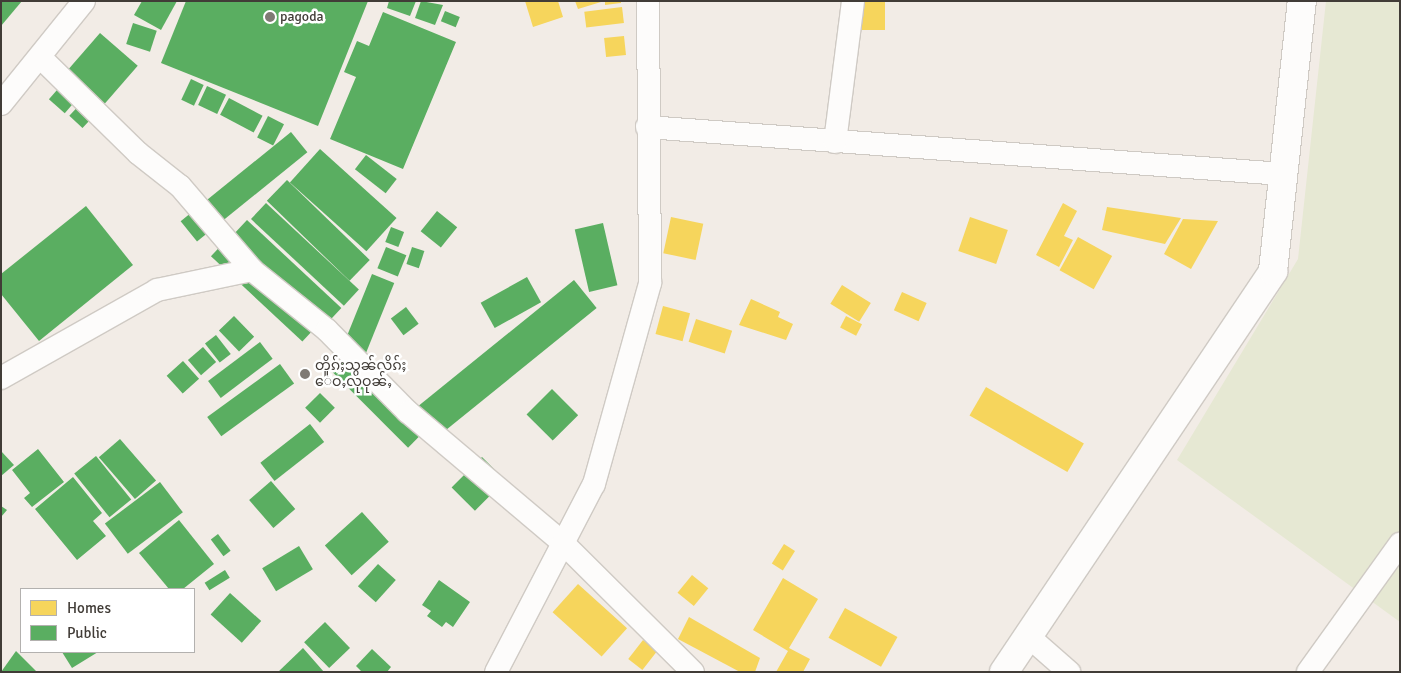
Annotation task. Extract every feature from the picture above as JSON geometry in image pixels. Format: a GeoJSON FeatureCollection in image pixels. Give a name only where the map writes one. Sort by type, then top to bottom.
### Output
{"type":"FeatureCollection","features":[{"type":"Feature","properties":{"kind":"main road"},"geometry":{"type":"LineString","coordinates":[[1004,672],[1273,271],[1302,1]]}},
{"type":"Feature","properties":{"kind":"street"},"geometry":{"type":"LineString","coordinates":[[1,104],[41,58],[84,1]]}},
{"type":"Feature","properties":{"kind":"street"},"geometry":{"type":"LineString","coordinates":[[496,672],[594,484],[650,283],[647,127],[648,1]]}},
{"type":"Feature","properties":{"kind":"street"},"geometry":{"type":"LineString","coordinates":[[835,142],[853,1]]}},
{"type":"Feature","properties":{"kind":"street"},"geometry":{"type":"LineString","coordinates":[[41,58],[138,153],[180,186],[252,270],[327,330],[408,412],[563,543],[694,672]]}},
{"type":"Feature","properties":{"kind":"street"},"geometry":{"type":"LineString","coordinates":[[647,127],[1282,174]]}},
{"type":"Feature","properties":{"kind":"street"},"geometry":{"type":"LineString","coordinates":[[1,378],[157,290],[252,270]]}},
{"type":"Feature","properties":{"kind":"street"},"geometry":{"type":"LineString","coordinates":[[1308,672],[1400,544]]}},
{"type":"Feature","properties":{"kind":"street"},"geometry":{"type":"LineString","coordinates":[[1028,636],[1069,672]]}},
{"type":"Feature","properties":{"kind":"green space"},"geometry":{"type":"Polygon","coordinates":[[[1326,1],[1400,1],[1400,622],[1177,460],[1298,259],[1326,1]]]}},
{"type":"Feature","properties":{"kind":"building: Homes"},"geometry":{"type":"Polygon","coordinates":[[[525,1],[558,1],[563,17],[533,27],[525,1]]]}},
{"type":"Feature","properties":{"kind":"building: Homes"},"geometry":{"type":"Polygon","coordinates":[[[575,1],[600,1],[601,2],[578,9],[575,1]]]}},
{"type":"Feature","properties":{"kind":"building: Homes"},"geometry":{"type":"Polygon","coordinates":[[[605,1],[621,1],[621,3],[605,5],[605,1]]]}},
{"type":"Feature","properties":{"kind":"building: Homes"},"geometry":{"type":"Polygon","coordinates":[[[862,1],[885,1],[885,30],[862,30],[862,1]]]}},
{"type":"Feature","properties":{"kind":"building: Homes"},"geometry":{"type":"Polygon","coordinates":[[[622,7],[624,23],[586,28],[584,12],[622,7]]]}},
{"type":"Feature","properties":{"kind":"building: Homes"},"geometry":{"type":"Polygon","coordinates":[[[624,36],[626,55],[606,57],[604,38],[624,36]]]}},
{"type":"Feature","properties":{"kind":"building: Homes"},"geometry":{"type":"Polygon","coordinates":[[[1063,203],[1077,211],[1064,236],[1073,240],[1059,267],[1036,255],[1063,203]]]}},
{"type":"Feature","properties":{"kind":"building: Homes"},"geometry":{"type":"Polygon","coordinates":[[[1107,207],[1181,218],[1165,244],[1102,230],[1107,207]]]}},
{"type":"Feature","properties":{"kind":"building: Homes"},"geometry":{"type":"Polygon","coordinates":[[[671,217],[703,224],[696,260],[663,253],[671,217]]]}},
{"type":"Feature","properties":{"kind":"building: Homes"},"geometry":{"type":"Polygon","coordinates":[[[970,217],[1008,230],[996,264],[958,251],[970,217]]]}},
{"type":"Feature","properties":{"kind":"building: Homes"},"geometry":{"type":"Polygon","coordinates":[[[1183,219],[1218,221],[1191,269],[1164,254],[1183,219]]]}},
{"type":"Feature","properties":{"kind":"building: Homes"},"geometry":{"type":"Polygon","coordinates":[[[1078,237],[1112,256],[1094,289],[1060,270],[1078,237]]]}},
{"type":"Feature","properties":{"kind":"building: Homes"},"geometry":{"type":"Polygon","coordinates":[[[842,285],[871,303],[859,322],[830,304],[842,285]]]}},
{"type":"Feature","properties":{"kind":"building: Homes"},"geometry":{"type":"Polygon","coordinates":[[[902,292],[927,303],[919,321],[894,310],[902,292]]]}},
{"type":"Feature","properties":{"kind":"building: Homes"},"geometry":{"type":"Polygon","coordinates":[[[751,299],[780,312],[778,317],[793,324],[786,340],[739,325],[751,299]]]}},
{"type":"Feature","properties":{"kind":"building: Homes"},"geometry":{"type":"Polygon","coordinates":[[[663,306],[690,313],[683,341],[655,334],[663,306]]]}},
{"type":"Feature","properties":{"kind":"building: Homes"},"geometry":{"type":"Polygon","coordinates":[[[846,316],[862,324],[856,336],[840,328],[846,316]]]}},
{"type":"Feature","properties":{"kind":"building: Homes"},"geometry":{"type":"Polygon","coordinates":[[[696,319],[732,331],[725,354],[689,342],[696,319]]]}},
{"type":"Feature","properties":{"kind":"building: Homes"},"geometry":{"type":"Polygon","coordinates":[[[986,387],[1084,443],[1067,472],[970,416],[986,387]]]}},
{"type":"Feature","properties":{"kind":"building: Homes"},"geometry":{"type":"Polygon","coordinates":[[[784,544],[795,551],[783,570],[772,564],[784,544]]]}},
{"type":"Feature","properties":{"kind":"building: Homes"},"geometry":{"type":"Polygon","coordinates":[[[692,575],[708,588],[694,606],[678,593],[692,575]]]}},
{"type":"Feature","properties":{"kind":"building: Homes"},"geometry":{"type":"Polygon","coordinates":[[[783,578],[818,599],[789,648],[810,659],[803,672],[776,672],[788,651],[753,630],[783,578]]]}},
{"type":"Feature","properties":{"kind":"building: Homes"},"geometry":{"type":"Polygon","coordinates":[[[578,584],[627,628],[602,656],[553,612],[578,584]]]}},
{"type":"Feature","properties":{"kind":"building: Homes"},"geometry":{"type":"Polygon","coordinates":[[[845,608],[897,637],[881,667],[829,638],[845,608]]]}},
{"type":"Feature","properties":{"kind":"building: Homes"},"geometry":{"type":"Polygon","coordinates":[[[689,617],[760,658],[755,672],[740,672],[678,639],[689,617]]]}},
{"type":"Feature","properties":{"kind":"building: Homes"},"geometry":{"type":"Polygon","coordinates":[[[643,640],[657,651],[642,670],[628,659],[643,640]]]}},
{"type":"Feature","properties":{"kind":"building: Public"},"geometry":{"type":"Polygon","coordinates":[[[1,1],[22,1],[1,26],[1,1]]]}},
{"type":"Feature","properties":{"kind":"building: Public"},"geometry":{"type":"Polygon","coordinates":[[[142,1],[177,1],[161,30],[134,15],[142,1]]]}},
{"type":"Feature","properties":{"kind":"building: Public"},"geometry":{"type":"Polygon","coordinates":[[[186,1],[368,1],[318,126],[161,63],[186,1]]]}},
{"type":"Feature","properties":{"kind":"building: Public"},"geometry":{"type":"Polygon","coordinates":[[[389,1],[416,1],[410,16],[387,8],[389,1]]]}},
{"type":"Feature","properties":{"kind":"building: Public"},"geometry":{"type":"Polygon","coordinates":[[[421,1],[443,5],[435,25],[415,18],[421,1]]]}},
{"type":"Feature","properties":{"kind":"building: Public"},"geometry":{"type":"Polygon","coordinates":[[[445,11],[460,17],[456,27],[441,21],[445,11]]]}},
{"type":"Feature","properties":{"kind":"building: Public"},"geometry":{"type":"Polygon","coordinates":[[[383,12],[456,42],[403,169],[330,139],[356,77],[344,72],[357,41],[369,46],[383,12]]]}},
{"type":"Feature","properties":{"kind":"building: Public"},"geometry":{"type":"Polygon","coordinates":[[[133,23],[157,31],[150,52],[126,44],[133,23]]]}},
{"type":"Feature","properties":{"kind":"building: Public"},"geometry":{"type":"Polygon","coordinates":[[[100,33],[138,66],[100,110],[62,77],[100,33]]]}},
{"type":"Feature","properties":{"kind":"building: Public"},"geometry":{"type":"Polygon","coordinates":[[[191,79],[204,85],[194,106],[181,100],[191,79]]]}},
{"type":"Feature","properties":{"kind":"building: Public"},"geometry":{"type":"Polygon","coordinates":[[[64,82],[80,96],[65,113],[49,99],[64,82]]]}},
{"type":"Feature","properties":{"kind":"building: Public"},"geometry":{"type":"Polygon","coordinates":[[[207,86],[226,95],[217,114],[198,105],[207,86]]]}},
{"type":"Feature","properties":{"kind":"building: Public"},"geometry":{"type":"Polygon","coordinates":[[[229,98],[263,116],[254,133],[220,115],[229,98]]]}},
{"type":"Feature","properties":{"kind":"building: Public"},"geometry":{"type":"Polygon","coordinates":[[[85,99],[98,111],[82,128],[69,116],[85,99]]]}},
{"type":"Feature","properties":{"kind":"building: Public"},"geometry":{"type":"Polygon","coordinates":[[[268,116],[284,124],[273,146],[257,137],[268,116]]]}},
{"type":"Feature","properties":{"kind":"building: Public"},"geometry":{"type":"Polygon","coordinates":[[[291,132],[307,152],[197,242],[181,221],[291,132]]]}},
{"type":"Feature","properties":{"kind":"building: Public"},"geometry":{"type":"Polygon","coordinates":[[[320,149],[397,218],[366,251],[290,182],[320,149]]]}},
{"type":"Feature","properties":{"kind":"building: Public"},"geometry":{"type":"Polygon","coordinates":[[[366,155],[397,179],[386,193],[355,169],[366,155]]]}},
{"type":"Feature","properties":{"kind":"building: Public"},"geometry":{"type":"Polygon","coordinates":[[[287,180],[370,260],[350,281],[267,201],[287,180]]]}},
{"type":"Feature","properties":{"kind":"building: Public"},"geometry":{"type":"Polygon","coordinates":[[[266,203],[359,290],[344,306],[251,219],[266,203]]]}},
{"type":"Feature","properties":{"kind":"building: Public"},"geometry":{"type":"Polygon","coordinates":[[[86,206],[133,265],[39,341],[1,294],[1,274],[86,206]]]}},
{"type":"Feature","properties":{"kind":"building: Public"},"geometry":{"type":"Polygon","coordinates":[[[437,211],[457,227],[441,248],[421,231],[437,211]]]}},
{"type":"Feature","properties":{"kind":"building: Public"},"geometry":{"type":"Polygon","coordinates":[[[247,220],[341,308],[324,326],[230,238],[247,220]]]}},
{"type":"Feature","properties":{"kind":"building: Public"},"geometry":{"type":"Polygon","coordinates":[[[603,223],[617,285],[589,292],[575,230],[603,223]]]}},
{"type":"Feature","properties":{"kind":"building: Public"},"geometry":{"type":"Polygon","coordinates":[[[391,227],[404,232],[398,247],[385,242],[391,227]]]}},
{"type":"Feature","properties":{"kind":"building: Public"},"geometry":{"type":"Polygon","coordinates":[[[228,238],[319,323],[302,342],[211,256],[228,238]]]}},
{"type":"Feature","properties":{"kind":"building: Public"},"geometry":{"type":"Polygon","coordinates":[[[386,247],[406,255],[398,277],[377,268],[386,247]]]}},
{"type":"Feature","properties":{"kind":"building: Public"},"geometry":{"type":"Polygon","coordinates":[[[412,247],[424,251],[419,268],[406,264],[412,247]]]}},
{"type":"Feature","properties":{"kind":"building: Public"},"geometry":{"type":"Polygon","coordinates":[[[372,274],[394,283],[366,353],[344,344],[372,274]]]}},
{"type":"Feature","properties":{"kind":"building: Public"},"geometry":{"type":"Polygon","coordinates":[[[527,277],[541,302],[495,328],[481,303],[527,277]]]}},
{"type":"Feature","properties":{"kind":"building: Public"},"geometry":{"type":"Polygon","coordinates":[[[574,280],[597,308],[430,443],[407,415],[574,280]]]}},
{"type":"Feature","properties":{"kind":"building: Public"},"geometry":{"type":"Polygon","coordinates":[[[406,307],[419,324],[403,335],[391,318],[406,307]]]}},
{"type":"Feature","properties":{"kind":"building: Public"},"geometry":{"type":"Polygon","coordinates":[[[234,316],[254,337],[239,351],[219,331],[234,316]]]}},
{"type":"Feature","properties":{"kind":"building: Public"},"geometry":{"type":"Polygon","coordinates":[[[216,335],[231,354],[220,363],[205,344],[216,335]]]}},
{"type":"Feature","properties":{"kind":"building: Public"},"geometry":{"type":"Polygon","coordinates":[[[260,342],[273,359],[221,398],[208,381],[260,342]]]}},
{"type":"Feature","properties":{"kind":"building: Public"},"geometry":{"type":"Polygon","coordinates":[[[203,347],[216,362],[201,375],[188,360],[203,347]]]}},
{"type":"Feature","properties":{"kind":"building: Public"},"geometry":{"type":"Polygon","coordinates":[[[343,360],[419,436],[408,448],[332,371],[343,360]]]}},
{"type":"Feature","properties":{"kind":"building: Public"},"geometry":{"type":"Polygon","coordinates":[[[183,361],[199,379],[183,394],[167,376],[183,361]]]}},
{"type":"Feature","properties":{"kind":"building: Public"},"geometry":{"type":"Polygon","coordinates":[[[280,364],[294,383],[221,436],[207,417],[280,364]]]}},
{"type":"Feature","properties":{"kind":"building: Public"},"geometry":{"type":"Polygon","coordinates":[[[552,389],[578,415],[553,441],[527,414],[552,389]]]}},
{"type":"Feature","properties":{"kind":"building: Public"},"geometry":{"type":"Polygon","coordinates":[[[320,393],[335,408],[320,423],[305,408],[320,393]]]}},
{"type":"Feature","properties":{"kind":"building: Public"},"geometry":{"type":"Polygon","coordinates":[[[310,424],[324,442],[275,481],[260,463],[310,424]]]}},
{"type":"Feature","properties":{"kind":"building: Public"},"geometry":{"type":"Polygon","coordinates":[[[120,439],[156,481],[135,499],[99,457],[120,439]]]}},
{"type":"Feature","properties":{"kind":"building: Public"},"geometry":{"type":"Polygon","coordinates":[[[38,449],[64,482],[32,507],[24,498],[30,493],[12,470],[38,449]]]}},
{"type":"Feature","properties":{"kind":"building: Public"},"geometry":{"type":"Polygon","coordinates":[[[1,451],[14,465],[1,476],[1,451]]]}},
{"type":"Feature","properties":{"kind":"building: Public"},"geometry":{"type":"Polygon","coordinates":[[[96,456],[131,500],[109,517],[74,474],[96,456]]]}},
{"type":"Feature","properties":{"kind":"building: Public"},"geometry":{"type":"Polygon","coordinates":[[[482,457],[505,480],[475,511],[452,487],[482,457]]]}},
{"type":"Feature","properties":{"kind":"building: Public"},"geometry":{"type":"Polygon","coordinates":[[[73,477],[102,513],[93,521],[106,536],[77,560],[35,509],[73,477]]]}},
{"type":"Feature","properties":{"kind":"building: Public"},"geometry":{"type":"Polygon","coordinates":[[[271,481],[295,509],[273,528],[249,500],[271,481]]]}},
{"type":"Feature","properties":{"kind":"building: Public"},"geometry":{"type":"Polygon","coordinates":[[[160,482],[183,512],[128,554],[105,524],[160,482]]]}},
{"type":"Feature","properties":{"kind":"building: Public"},"geometry":{"type":"Polygon","coordinates":[[[1,506],[7,510],[1,517],[1,506]]]}},
{"type":"Feature","properties":{"kind":"building: Public"},"geometry":{"type":"Polygon","coordinates":[[[362,512],[389,542],[352,575],[325,545],[362,512]]]}},
{"type":"Feature","properties":{"kind":"building: Public"},"geometry":{"type":"Polygon","coordinates":[[[179,520],[214,564],[184,588],[168,588],[139,553],[179,520]]]}},
{"type":"Feature","properties":{"kind":"building: Public"},"geometry":{"type":"Polygon","coordinates":[[[218,534],[231,551],[223,556],[211,539],[218,534]]]}},
{"type":"Feature","properties":{"kind":"building: Public"},"geometry":{"type":"Polygon","coordinates":[[[299,546],[313,569],[276,591],[262,568],[299,546]]]}},
{"type":"Feature","properties":{"kind":"building: Public"},"geometry":{"type":"Polygon","coordinates":[[[378,564],[396,580],[376,602],[358,586],[378,564]]]}},
{"type":"Feature","properties":{"kind":"building: Public"},"geometry":{"type":"Polygon","coordinates":[[[225,570],[230,578],[209,590],[205,583],[225,570]]]}},
{"type":"Feature","properties":{"kind":"building: Public"},"geometry":{"type":"Polygon","coordinates":[[[439,580],[470,602],[453,627],[446,622],[442,627],[427,616],[431,611],[422,605],[439,580]]]}},
{"type":"Feature","properties":{"kind":"building: Public"},"geometry":{"type":"Polygon","coordinates":[[[230,593],[261,621],[242,643],[211,615],[230,593]]]}},
{"type":"Feature","properties":{"kind":"building: Public"},"geometry":{"type":"Polygon","coordinates":[[[325,622],[350,648],[329,668],[304,642],[325,622]]]}},
{"type":"Feature","properties":{"kind":"building: Public"},"geometry":{"type":"Polygon","coordinates":[[[303,648],[324,672],[278,672],[303,648]]]}},
{"type":"Feature","properties":{"kind":"building: Public"},"geometry":{"type":"Polygon","coordinates":[[[372,649],[391,667],[387,672],[362,672],[356,666],[372,649]]]}},
{"type":"Feature","properties":{"kind":"building: Public"},"geometry":{"type":"Polygon","coordinates":[[[16,651],[37,672],[1,672],[16,651]]]}},
{"type":"Feature","properties":{"kind":"building: Public"},"geometry":{"type":"Polygon","coordinates":[[[63,653],[96,653],[72,668],[63,653]]]}},
{"type":"Feature","properties":{"kind":"place","name":"pagoda"},"geometry":{"type":"Point","coordinates":[270,17]}},
{"type":"Feature","properties":{"kind":"place","name":"တိူၵ်ႈသွၼ်လိၵ်ႈ ေဝႇလုဝုၼ်ႇ"},"geometry":{"type":"Point","coordinates":[305,374]}}]}
